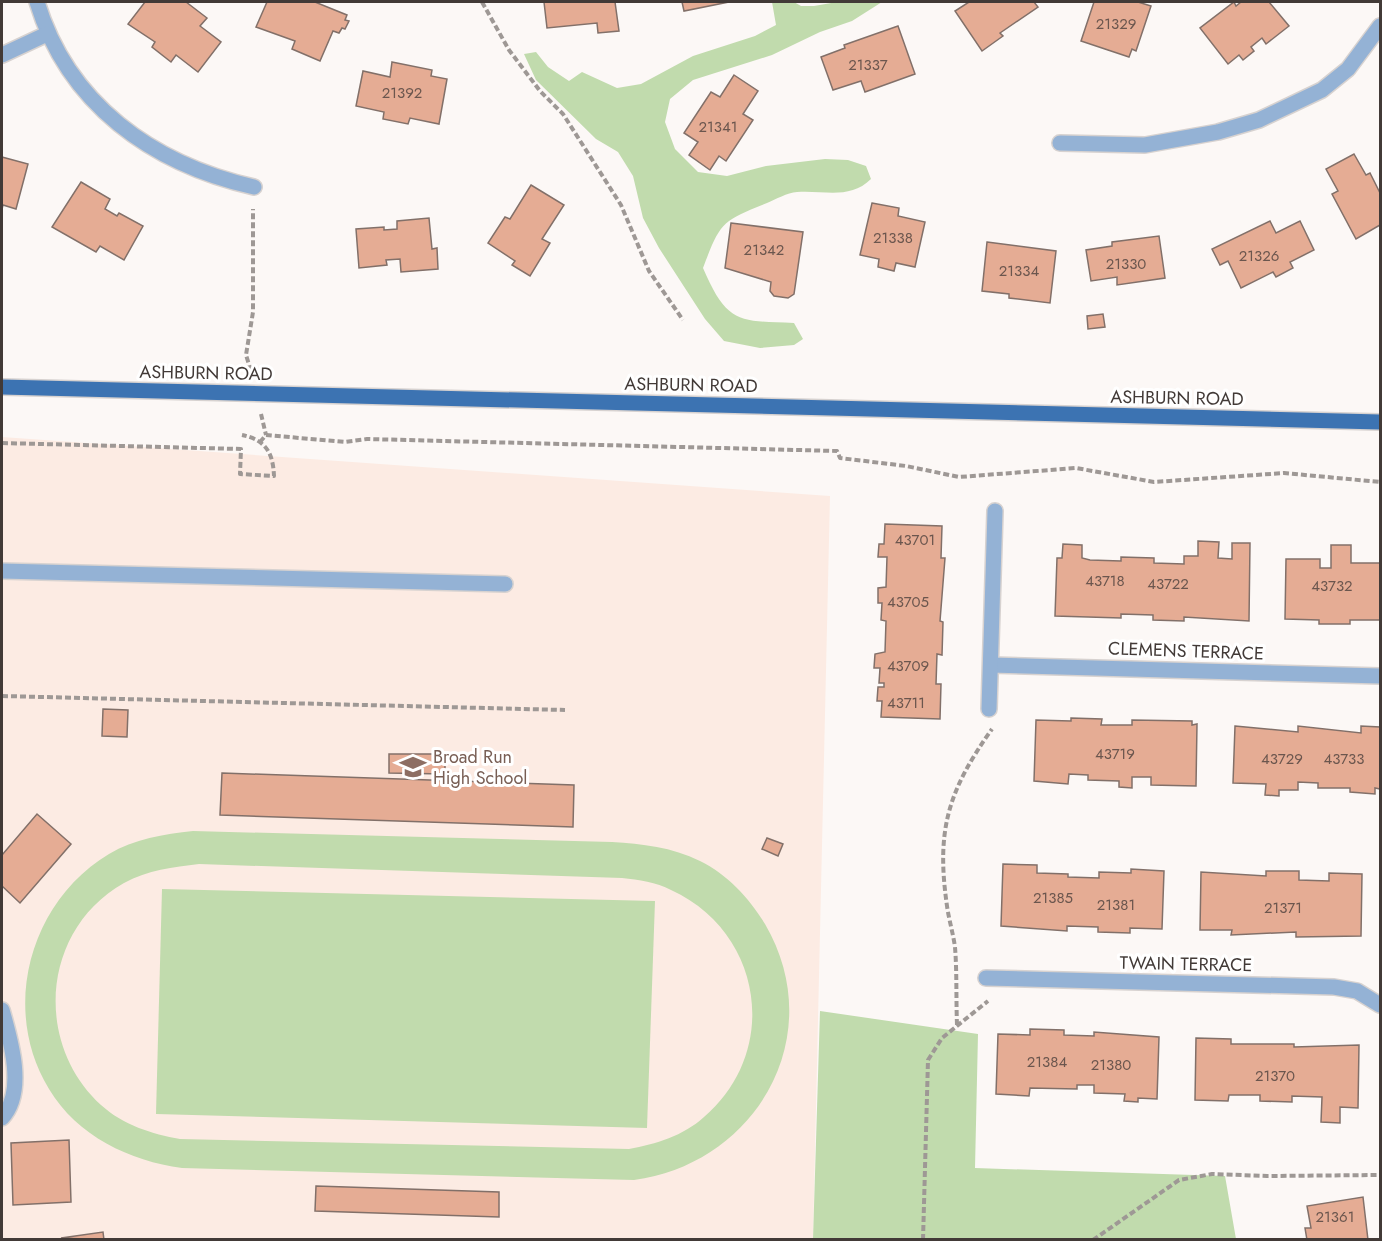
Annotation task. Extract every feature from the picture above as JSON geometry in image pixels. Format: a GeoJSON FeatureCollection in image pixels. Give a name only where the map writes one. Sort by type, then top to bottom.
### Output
{"type":"FeatureCollection","features":[{"type":"Feature","properties":{"kind":"main road","name":"ASHBURN ROAD"},"geometry":{"type":"LineString","coordinates":[[2,387],[1380,422]]}},
{"type":"Feature","properties":{"kind":"street"},"geometry":{"type":"LineString","coordinates":[[37,2],[47,34],[90,97],[124,130],[177,162],[254,187]]}},
{"type":"Feature","properties":{"kind":"street"},"geometry":{"type":"LineString","coordinates":[[1060,143],[1145,145],[1218,132],[1259,120],[1322,90],[1348,69],[1380,26]]}},
{"type":"Feature","properties":{"kind":"street"},"geometry":{"type":"LineString","coordinates":[[2,55],[47,34]]}},
{"type":"Feature","properties":{"kind":"street"},"geometry":{"type":"LineString","coordinates":[[990,704],[995,511]]}},
{"type":"Feature","properties":{"kind":"street"},"geometry":{"type":"LineString","coordinates":[[2,571],[505,584]]}},
{"type":"Feature","properties":{"kind":"street","name":"CLEMENS TERRACE"},"geometry":{"type":"LineString","coordinates":[[991,665],[1380,676]]}},
{"type":"Feature","properties":{"kind":"street","name":"TWAIN TERRACE"},"geometry":{"type":"LineString","coordinates":[[986,978],[1334,987],[1357,992],[1380,1005]]}},
{"type":"Feature","properties":{"kind":"street"},"geometry":{"type":"LineString","coordinates":[[2,1010],[11,1041],[14,1079],[10,1108],[2,1118]]}},
{"type":"Feature","properties":{"kind":"path"},"geometry":{"type":"LineString","coordinates":[[482,2],[509,50],[540,91],[562,114],[621,204],[649,271],[683,320]]}},
{"type":"Feature","properties":{"kind":"path"},"geometry":{"type":"LineString","coordinates":[[254,187],[251,245],[253,312],[246,355],[266,435]]}},
{"type":"Feature","properties":{"kind":"path"},"geometry":{"type":"LineString","coordinates":[[2,443],[241,449],[240,474],[274,476],[273,457],[260,442],[242,435]]}},
{"type":"Feature","properties":{"kind":"path"},"geometry":{"type":"LineString","coordinates":[[260,442],[266,435]]}},
{"type":"Feature","properties":{"kind":"path"},"geometry":{"type":"LineString","coordinates":[[266,435],[345,442],[367,439],[837,451],[840,458],[906,466],[959,477],[1076,468],[1154,482],[1186,482],[1228,475],[1284,473],[1380,482]]}},
{"type":"Feature","properties":{"kind":"path"},"geometry":{"type":"LineString","coordinates":[[2,696],[565,710]]}},
{"type":"Feature","properties":{"kind":"path"},"geometry":{"type":"LineString","coordinates":[[957,1025],[954,945],[947,906],[943,859],[945,823],[953,793],[964,772],[1004,712],[990,704]]}},
{"type":"Feature","properties":{"kind":"path"},"geometry":{"type":"LineString","coordinates":[[923,1239],[928,1060],[942,1038],[985,1001],[1002,1001],[1003,979]]}},
{"type":"Feature","properties":{"kind":"path"},"geometry":{"type":"LineString","coordinates":[[1093,1239],[1179,1180],[1212,1174],[1380,1175]]}},
{"type":"Feature","properties":{"kind":"shaded area","name":"Broad Run High School"},"geometry":{"type":"Polygon","coordinates":[[[2,437],[830,496],[813,1239],[2,1239],[2,437]]]}},
{"type":"Feature","properties":{"kind":"green space"},"geometry":{"type":"Polygon","coordinates":[[[772,2],[794,2],[801,6],[814,6],[837,2],[882,2],[852,21],[820,32],[772,55],[693,80],[670,99],[665,122],[675,149],[698,172],[727,176],[766,166],[825,159],[848,160],[866,166],[871,179],[863,186],[845,192],[797,192],[785,195],[740,214],[724,225],[719,232],[703,268],[720,300],[737,316],[760,321],[794,323],[803,339],[794,345],[760,348],[724,341],[705,319],[659,248],[643,218],[633,176],[618,152],[596,139],[536,80],[524,54],[536,52],[548,67],[569,81],[582,72],[617,88],[641,84],[693,56],[755,36],[776,25],[772,2]]]}},
{"type":"Feature","properties":{"kind":"green space"},"geometry":{"type":"Polygon","coordinates":[[[182,832],[612,842],[657,847],[689,856],[710,866],[728,880],[752,905],[765,924],[783,966],[789,1008],[785,1049],[770,1087],[747,1121],[716,1148],[678,1169],[634,1180],[182,1168],[163,1165],[124,1152],[106,1144],[74,1120],[49,1089],[34,1058],[27,1025],[26,992],[31,959],[42,928],[59,899],[82,874],[109,854],[129,844],[182,832]],[[199,864],[151,872],[124,883],[97,903],[76,928],[63,957],[56,988],[57,1020],[64,1051],[79,1080],[110,1112],[138,1128],[180,1139],[629,1149],[659,1142],[696,1124],[728,1090],[744,1060],[752,1027],[751,995],[742,963],[726,934],[702,909],[665,887],[622,878],[199,864]]]}},
{"type":"Feature","properties":{"kind":"green space"},"geometry":{"type":"Polygon","coordinates":[[[162,889],[655,901],[647,1128],[156,1114],[162,889]]]}},
{"type":"Feature","properties":{"kind":"green space"},"geometry":{"type":"Polygon","coordinates":[[[820,1011],[978,1034],[975,1168],[1225,1176],[1236,1239],[813,1239],[820,1011]]]}},
{"type":"Feature","properties":{"kind":"building"},"geometry":{"type":"Polygon","coordinates":[[[145,2],[186,2],[207,18],[200,26],[221,42],[198,72],[176,55],[171,62],[152,47],[155,42],[128,24],[145,2]]]}},
{"type":"Feature","properties":{"kind":"building"},"geometry":{"type":"Polygon","coordinates":[[[267,2],[315,2],[347,15],[345,20],[349,21],[345,29],[342,28],[339,33],[333,31],[320,61],[292,49],[295,41],[256,27],[267,2]]]}},
{"type":"Feature","properties":{"kind":"building"},"geometry":{"type":"Polygon","coordinates":[[[544,2],[615,2],[619,31],[598,33],[597,23],[547,28],[544,2]]]}},
{"type":"Feature","properties":{"kind":"building"},"geometry":{"type":"Polygon","coordinates":[[[682,2],[729,2],[684,11],[682,2]]]}},
{"type":"Feature","properties":{"kind":"building"},"geometry":{"type":"Polygon","coordinates":[[[969,2],[1034,2],[1038,7],[1000,33],[1003,36],[982,51],[955,11],[969,2]]]}},
{"type":"Feature","properties":{"kind":"building"},"geometry":{"type":"Polygon","coordinates":[[[1094,2],[1138,2],[1151,6],[1136,51],[1132,49],[1129,57],[1081,41],[1094,2]]]}},
{"type":"Feature","properties":{"kind":"building"},"geometry":{"type":"Polygon","coordinates":[[[1234,2],[1236,6],[1241,2],[1269,2],[1289,26],[1266,44],[1262,38],[1251,47],[1254,51],[1243,60],[1239,55],[1228,64],[1200,28],[1234,2]]]}},
{"type":"Feature","properties":{"kind":"building"},"geometry":{"type":"Polygon","coordinates":[[[898,26],[915,74],[865,92],[861,81],[833,90],[821,57],[845,48],[844,45],[898,26]]]}},
{"type":"Feature","properties":{"kind":"building"},"geometry":{"type":"Polygon","coordinates":[[[392,62],[432,70],[431,76],[447,79],[439,124],[410,118],[408,124],[383,119],[384,112],[356,106],[363,71],[390,77],[392,62]]]}},
{"type":"Feature","properties":{"kind":"building"},"geometry":{"type":"Polygon","coordinates":[[[734,75],[758,91],[743,114],[753,120],[726,161],[719,156],[710,170],[689,155],[698,142],[684,133],[711,92],[720,97],[734,75]]]}},
{"type":"Feature","properties":{"kind":"building"},"geometry":{"type":"Polygon","coordinates":[[[1354,154],[1366,175],[1370,173],[1380,193],[1380,225],[1356,239],[1332,194],[1338,191],[1326,169],[1354,154]]]}},
{"type":"Feature","properties":{"kind":"building"},"geometry":{"type":"Polygon","coordinates":[[[2,157],[28,164],[16,209],[3,205],[2,209],[2,157]]]}},
{"type":"Feature","properties":{"kind":"building"},"geometry":{"type":"Polygon","coordinates":[[[81,182],[110,199],[105,209],[117,216],[119,213],[143,226],[124,260],[100,246],[96,252],[52,227],[81,182]]]}},
{"type":"Feature","properties":{"kind":"building"},"geometry":{"type":"Polygon","coordinates":[[[531,185],[564,205],[542,239],[550,243],[530,276],[512,265],[515,261],[488,243],[505,217],[510,219],[531,185]]]}},
{"type":"Feature","properties":{"kind":"building"},"geometry":{"type":"Polygon","coordinates":[[[872,203],[899,208],[898,216],[925,222],[915,267],[896,263],[894,271],[878,267],[879,259],[860,255],[872,203]]]}},
{"type":"Feature","properties":{"kind":"building"},"geometry":{"type":"Polygon","coordinates":[[[429,218],[432,249],[437,248],[438,269],[401,272],[400,259],[386,260],[387,265],[359,268],[356,229],[384,227],[384,230],[397,229],[397,221],[429,218]]]}},
{"type":"Feature","properties":{"kind":"building"},"geometry":{"type":"Polygon","coordinates":[[[1270,221],[1276,233],[1300,221],[1314,250],[1290,262],[1293,268],[1276,277],[1273,272],[1241,288],[1228,261],[1220,265],[1212,249],[1270,221]]]}},
{"type":"Feature","properties":{"kind":"building"},"geometry":{"type":"Polygon","coordinates":[[[731,223],[803,232],[794,294],[788,298],[774,296],[770,291],[771,282],[725,268],[731,223]]]}},
{"type":"Feature","properties":{"kind":"building"},"geometry":{"type":"Polygon","coordinates":[[[1159,236],[1165,278],[1117,285],[1117,277],[1091,281],[1086,250],[1112,246],[1112,242],[1159,236]]]}},
{"type":"Feature","properties":{"kind":"building"},"geometry":{"type":"Polygon","coordinates":[[[987,242],[1056,251],[1050,303],[1009,298],[1009,294],[982,291],[987,242]]]}},
{"type":"Feature","properties":{"kind":"building"},"geometry":{"type":"Polygon","coordinates":[[[1103,314],[1105,327],[1088,329],[1087,316],[1103,314]]]}},
{"type":"Feature","properties":{"kind":"building"},"geometry":{"type":"Polygon","coordinates":[[[885,524],[942,526],[941,558],[945,558],[940,621],[943,622],[942,655],[937,654],[936,684],[941,684],[940,719],[881,717],[882,701],[877,701],[878,687],[884,687],[884,683],[879,683],[880,668],[874,668],[875,654],[885,652],[886,621],[881,620],[882,603],[878,603],[878,588],[886,587],[887,557],[878,557],[879,544],[884,544],[885,524]]]}},
{"type":"Feature","properties":{"kind":"building"},"geometry":{"type":"Polygon","coordinates":[[[1198,541],[1219,542],[1218,558],[1232,559],[1232,543],[1250,543],[1249,621],[1184,617],[1184,621],[1153,620],[1153,615],[1121,614],[1121,618],[1055,616],[1057,558],[1062,558],[1063,544],[1082,545],[1082,558],[1090,560],[1121,561],[1121,557],[1154,558],[1154,563],[1184,564],[1184,556],[1198,556],[1198,541]]]}},
{"type":"Feature","properties":{"kind":"building"},"geometry":{"type":"Polygon","coordinates":[[[1331,545],[1351,545],[1351,563],[1380,563],[1380,620],[1350,620],[1350,624],[1319,624],[1319,620],[1285,619],[1286,559],[1320,559],[1320,568],[1331,568],[1331,545]]]}},
{"type":"Feature","properties":{"kind":"building"},"geometry":{"type":"Polygon","coordinates":[[[103,709],[128,710],[127,737],[102,736],[103,709]]]}},
{"type":"Feature","properties":{"kind":"building"},"geometry":{"type":"Polygon","coordinates":[[[1071,718],[1102,719],[1101,725],[1132,725],[1132,720],[1192,721],[1192,725],[1197,724],[1196,786],[1151,785],[1151,777],[1132,777],[1132,788],[1119,787],[1119,781],[1088,780],[1088,775],[1069,774],[1068,784],[1034,781],[1036,720],[1071,721],[1071,718]]]}},
{"type":"Feature","properties":{"kind":"building"},"geometry":{"type":"Polygon","coordinates":[[[1235,726],[1298,732],[1298,726],[1361,733],[1361,726],[1380,727],[1380,789],[1375,788],[1375,794],[1350,792],[1350,788],[1318,788],[1318,783],[1298,782],[1298,790],[1279,790],[1279,796],[1265,795],[1266,784],[1233,783],[1235,726]]]}},
{"type":"Feature","properties":{"kind":"building"},"geometry":{"type":"Polygon","coordinates":[[[389,754],[445,754],[445,774],[389,773],[389,754]]]}},
{"type":"Feature","properties":{"kind":"building"},"geometry":{"type":"Polygon","coordinates":[[[222,773],[574,785],[573,827],[220,815],[222,773]]]}},
{"type":"Feature","properties":{"kind":"building"},"geometry":{"type":"Polygon","coordinates":[[[37,814],[71,844],[20,903],[2,886],[2,855],[37,814]]]}},
{"type":"Feature","properties":{"kind":"building"},"geometry":{"type":"Polygon","coordinates":[[[767,838],[783,844],[778,856],[762,849],[767,838]]]}},
{"type":"Feature","properties":{"kind":"building"},"geometry":{"type":"Polygon","coordinates":[[[1003,864],[1037,865],[1037,873],[1068,874],[1068,877],[1099,878],[1099,872],[1131,873],[1131,869],[1164,871],[1162,929],[1130,928],[1130,933],[1098,932],[1098,927],[1067,926],[1067,931],[1001,926],[1003,864]]]}},
{"type":"Feature","properties":{"kind":"building"},"geometry":{"type":"Polygon","coordinates":[[[1266,871],[1299,871],[1299,880],[1329,881],[1329,873],[1362,874],[1361,936],[1296,937],[1296,932],[1231,935],[1232,930],[1200,930],[1201,872],[1266,876],[1266,871]]]}},
{"type":"Feature","properties":{"kind":"building"},"geometry":{"type":"Polygon","coordinates":[[[1030,1029],[1064,1030],[1064,1035],[1094,1036],[1094,1032],[1159,1037],[1157,1099],[1138,1098],[1138,1102],[1124,1101],[1125,1094],[1094,1093],[1094,1085],[1077,1085],[1077,1089],[1030,1088],[1029,1096],[996,1094],[998,1034],[1030,1035],[1030,1029]]]}},
{"type":"Feature","properties":{"kind":"building"},"geometry":{"type":"Polygon","coordinates":[[[1196,1038],[1231,1039],[1231,1044],[1294,1044],[1294,1047],[1359,1045],[1358,1108],[1340,1107],[1340,1123],[1321,1122],[1322,1097],[1292,1096],[1292,1102],[1260,1101],[1260,1095],[1229,1095],[1228,1101],[1195,1100],[1196,1038]]]}},
{"type":"Feature","properties":{"kind":"building"},"geometry":{"type":"Polygon","coordinates":[[[69,1140],[71,1202],[13,1205],[11,1143],[69,1140]]]}},
{"type":"Feature","properties":{"kind":"building"},"geometry":{"type":"Polygon","coordinates":[[[316,1186],[499,1192],[499,1217],[315,1211],[316,1186]]]}},
{"type":"Feature","properties":{"kind":"building"},"geometry":{"type":"Polygon","coordinates":[[[1363,1197],[1368,1240],[1307,1240],[1305,1228],[1311,1228],[1307,1206],[1363,1197]]]}},
{"type":"Feature","properties":{"kind":"building"},"geometry":{"type":"Polygon","coordinates":[[[103,1232],[104,1240],[61,1238],[103,1232]]]}},
{"type":"Feature","properties":{"kind":"place","name":"Broad Run High School"},"geometry":{"type":"Point","coordinates":[413,767]}}]}
